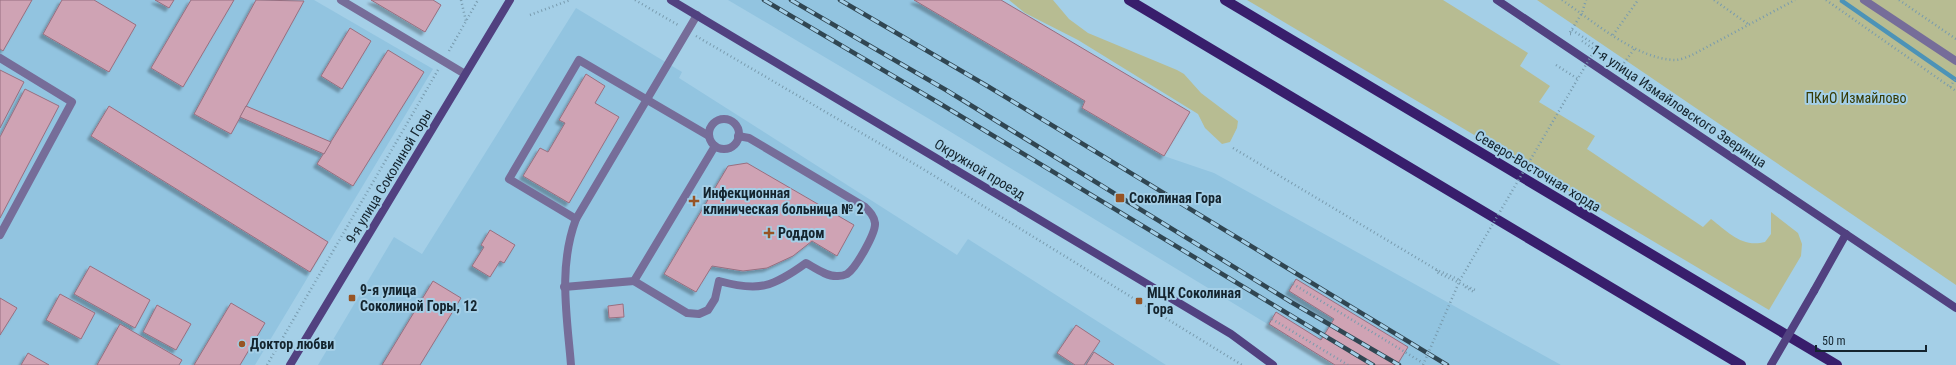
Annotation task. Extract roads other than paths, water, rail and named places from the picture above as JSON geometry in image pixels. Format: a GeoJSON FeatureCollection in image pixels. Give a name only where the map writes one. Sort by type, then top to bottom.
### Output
{"type":"FeatureCollection","features":[{"type":"Feature","properties":{"kind":"main road"},"geometry":{"type":"LineString","coordinates":[[1129,0],[1741,365]]}},
{"type":"Feature","properties":{"kind":"main road","name":"Северо-Восточная хорда"},"geometry":{"type":"LineString","coordinates":[[1225,0],[1837,365]]}},
{"type":"Feature","properties":{"kind":"street"},"geometry":{"type":"LineString","coordinates":[[341,0],[466,74]]}},
{"type":"Feature","properties":{"kind":"street","name":"9-я улица Соколиной Горы"},"geometry":{"type":"LineString","coordinates":[[290,365],[510,0]]}},
{"type":"Feature","properties":{"kind":"street","name":"Окружной проезд"},"geometry":{"type":"LineString","coordinates":[[671,0],[1230,334],[1273,365]]}},
{"type":"Feature","properties":{"kind":"street","name":"1-я улица Измайловского Зверинца"},"geometry":{"type":"LineString","coordinates":[[1497,0],[1956,308]]}},
{"type":"Feature","properties":{"kind":"street"},"geometry":{"type":"LineString","coordinates":[[1864,0],[1956,61]]}},
{"type":"Feature","properties":{"kind":"street"},"geometry":{"type":"LineString","coordinates":[[571,365],[564,287],[571,232],[576,219],[697,15]]}},
{"type":"Feature","properties":{"kind":"street"},"geometry":{"type":"LineString","coordinates":[[0,58],[72,102],[0,235]]}},
{"type":"Feature","properties":{"kind":"street"},"geometry":{"type":"LineString","coordinates":[[576,219],[509,179],[579,60],[709,136],[715,146],[726,149],[732,147],[736,143],[738,136],[736,126],[732,122],[721,119],[712,125],[709,136]]}},
{"type":"Feature","properties":{"kind":"street"},"geometry":{"type":"LineString","coordinates":[[564,287],[634,281],[687,313],[699,314],[708,310],[715,299],[719,282],[742,288],[766,286],[788,276],[806,263],[826,274],[836,276],[847,274],[855,265],[874,232],[875,223],[872,214],[865,207],[750,138],[738,136]]}},
{"type":"Feature","properties":{"kind":"street"},"geometry":{"type":"LineString","coordinates":[[634,281],[715,146]]}},
{"type":"Feature","properties":{"kind":"street"},"geometry":{"type":"LineString","coordinates":[[1771,365],[1846,234]]}},
{"type":"Feature","properties":{"kind":"waterway"},"geometry":{"type":"LineString","coordinates":[[1842,1],[1956,80]]}},
{"type":"Feature","properties":{"kind":"railway"},"geometry":{"type":"LineString","coordinates":[[764,0],[939,103],[1373,365]]}},
{"type":"Feature","properties":{"kind":"railway"},"geometry":{"type":"LineString","coordinates":[[791,0],[946,90],[1291,302],[1399,365]]}},
{"type":"Feature","properties":{"kind":"railway"},"geometry":{"type":"LineString","coordinates":[[840,0],[989,87],[1447,365]]}},
{"type":"Feature","properties":{"kind":"place","name":"Соколиная Гора"},"geometry":{"type":"Point","coordinates":[1120,198]}},
{"type":"Feature","properties":{"kind":"place","name":"Инфекционная клиническая больница № 2"},"geometry":{"type":"Point","coordinates":[694,201]}},
{"type":"Feature","properties":{"kind":"place","name":"Роддом"},"geometry":{"type":"Point","coordinates":[769,233]}},
{"type":"Feature","properties":{"kind":"place","name":"9-я улица Соколиной Горы, 12"},"geometry":{"type":"Point","coordinates":[352,298]}},
{"type":"Feature","properties":{"kind":"place","name":"МЦК Соколиная Гора"},"geometry":{"type":"Point","coordinates":[1139,301]}},
{"type":"Feature","properties":{"kind":"place","name":"Доктор любви"},"geometry":{"type":"Point","coordinates":[242,344]}},
{"type":"Feature","properties":{"kind":"park label","name":"ПКиО Измайлово"},"geometry":{"type":"Point","coordinates":[1856,98]}}]}
